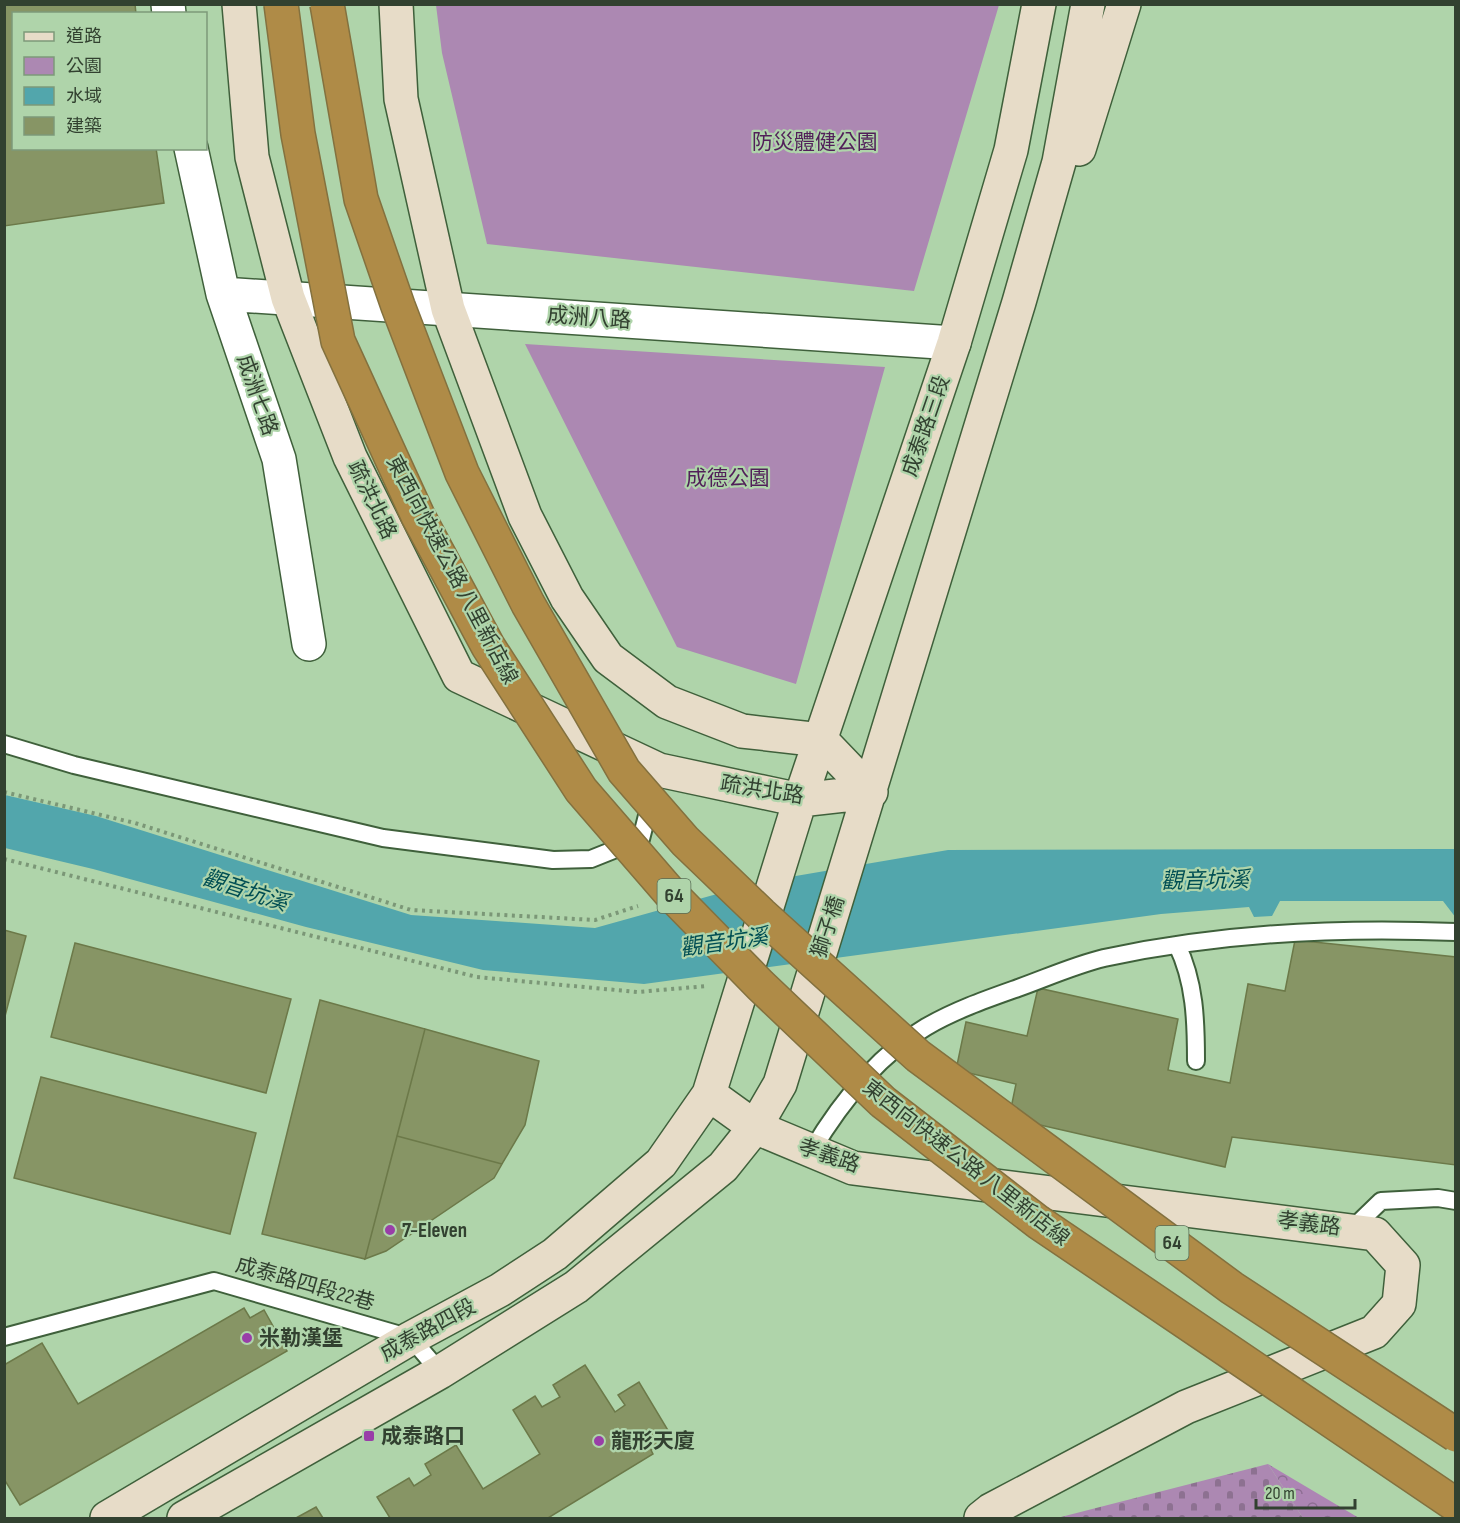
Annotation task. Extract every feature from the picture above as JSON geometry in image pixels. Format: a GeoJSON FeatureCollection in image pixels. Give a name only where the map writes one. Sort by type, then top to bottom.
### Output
{"type":"FeatureCollection","features":[{"type":"Feature","properties":{"kind":"highway","name":"東西向快速公路 八里新店線"},"geometry":{"type":"LineString","coordinates":[[281,4],[298,134],[338,341],[418,516],[488,646],[581,790],[671,894],[759,986],[883,1102],[1038,1222],[1455,1505]]}},
{"type":"Feature","properties":{"kind":"highway","name":"64"},"geometry":{"type":"LineString","coordinates":[[327,4],[362,199],[398,306],[462,473],[528,604],[624,771],[685,842],[918,1056],[1232,1288],[1455,1435]]}},
{"type":"Feature","properties":{"kind":"main road","name":"疏洪北路"},"geometry":{"type":"LineString","coordinates":[[238,4],[252,157],[288,298],[350,457],[459,676],[659,770],[800,800],[871,792]]}},
{"type":"Feature","properties":{"kind":"main road"},"geometry":{"type":"LineString","coordinates":[[396,4],[401,99],[447,309],[525,516],[567,598],[608,658],[667,702],[742,730],[821,740],[871,792],[1059,162],[1088,4]]}},
{"type":"Feature","properties":{"kind":"main road","name":"成泰路三段"},"geometry":{"type":"LineString","coordinates":[[709,1094],[800,800],[954,343],[1011,150],[1039,4]]}},
{"type":"Feature","properties":{"kind":"main road"},"geometry":{"type":"LineString","coordinates":[[1019,302],[1074,165],[1124,4]]}},
{"type":"Feature","properties":{"kind":"main road","name":"獅子橋"},"geometry":{"type":"LineString","coordinates":[[755,1127],[780,1084],[871,792]]}},
{"type":"Feature","properties":{"kind":"main road","name":"孝義路"},"geometry":{"type":"LineString","coordinates":[[709,1094],[755,1127],[853,1168],[1375,1234],[1403,1265],[1399,1304],[1374,1332],[1186,1407],[991,1510],[981,1518]]}},
{"type":"Feature","properties":{"kind":"main road","name":"成泰路四段"},"geometry":{"type":"LineString","coordinates":[[107,1518],[411,1338],[500,1290],[555,1254],[661,1163],[709,1094]]}},
{"type":"Feature","properties":{"kind":"main road","name":"成泰路四段"},"geometry":{"type":"LineString","coordinates":[[184,1518],[440,1372],[576,1287],[723,1167],[755,1127]]}},
{"type":"Feature","properties":{"kind":"street","name":"成洲七路"},"geometry":{"type":"LineString","coordinates":[[191,150],[223,294],[279,459],[309,644]]}},
{"type":"Feature","properties":{"kind":"street","name":"成洲八路"},"geometry":{"type":"LineString","coordinates":[[223,294],[954,343]]}},
{"type":"Feature","properties":{"kind":"lane"},"geometry":{"type":"LineString","coordinates":[[4,744],[74,765],[383,838],[553,860],[591,859],[641,839],[659,770]]}},
{"type":"Feature","properties":{"kind":"lane"},"geometry":{"type":"LineString","coordinates":[[811,1152],[833,1116],[881,1062],[925,1027],[964,1007],[1102,959],[1203,940],[1319,931],[1455,932]]}},
{"type":"Feature","properties":{"kind":"lane"},"geometry":{"type":"LineString","coordinates":[[1177,945],[1187,966],[1194,1000],[1196,1061]]}},
{"type":"Feature","properties":{"kind":"lane"},"geometry":{"type":"LineString","coordinates":[[1351,1230],[1381,1201],[1438,1198],[1455,1201]]}},
{"type":"Feature","properties":{"kind":"lane","name":"成泰路四段22巷"},"geometry":{"type":"LineString","coordinates":[[4,1337],[214,1281],[411,1338]]}},
{"type":"Feature","properties":{"kind":"lane"},"geometry":{"type":"LineString","coordinates":[[411,1338],[440,1372]]}},
{"type":"Feature","properties":{"kind":"path"},"geometry":{"type":"LineString","coordinates":[[4,792],[135,823],[411,910],[595,920],[640,905]]}},
{"type":"Feature","properties":{"kind":"path"},"geometry":{"type":"LineString","coordinates":[[4,859],[477,977],[638,992],[714,985]]}},
{"type":"Feature","properties":{"kind":"green space","name":"防災體健公園"},"geometry":{"type":"Polygon","coordinates":[[[436,4],[999,5],[914,291],[487,244],[442,53],[436,4]]]}},
{"type":"Feature","properties":{"kind":"green space","name":"成德公園"},"geometry":{"type":"Polygon","coordinates":[[[525,344],[885,367],[796,684],[677,647],[525,344]]]}},
{"type":"Feature","properties":{"kind":"green space"},"geometry":{"type":"Polygon","coordinates":[[[1268,1464],[1359,1518],[1303,1518],[1268,1464]]]}},
{"type":"Feature","properties":{"kind":"green space"},"geometry":{"type":"Polygon","coordinates":[[[1268,1464],[1303,1518],[1057,1518],[1268,1464]]]}},
{"type":"Feature","properties":{"kind":"water","name":"觀音坑溪"},"geometry":{"type":"Polygon","coordinates":[[[5,795],[96,816],[411,915],[595,928],[760,882],[948,850],[1455,849],[1456,918],[1443,901],[1280,901],[1272,916],[1254,917],[1249,907],[1161,914],[644,984],[483,970],[306,927],[93,869],[5,848],[5,795]]]}},
{"type":"Feature","properties":{"kind":"building"},"geometry":{"type":"Polygon","coordinates":[[[4,4],[135,4],[136,12],[12,12],[12,150],[156,150],[164,203],[4,226],[4,4]]]}},
{"type":"Feature","properties":{"kind":"building"},"geometry":{"type":"Polygon","coordinates":[[[4,930],[26,936],[4,1020],[4,930]]]}},
{"type":"Feature","properties":{"kind":"building"},"geometry":{"type":"Polygon","coordinates":[[[1295,940],[1456,957],[1456,1165],[1232,1137],[1225,1167],[1009,1118],[1016,1084],[956,1070],[966,1022],[1027,1036],[1038,988],[1178,1019],[1168,1070],[1230,1083],[1248,984],[1285,991],[1295,940]]]}},
{"type":"Feature","properties":{"kind":"building"},"geometry":{"type":"Polygon","coordinates":[[[75,943],[291,999],[266,1093],[51,1037],[75,943]]]}},
{"type":"Feature","properties":{"kind":"building"},"geometry":{"type":"Polygon","coordinates":[[[320,1000],[425,1029],[365,1259],[262,1234],[320,1000]]]}},
{"type":"Feature","properties":{"kind":"building"},"geometry":{"type":"Polygon","coordinates":[[[425,1029],[539,1061],[525,1125],[502,1164],[397,1136],[425,1029]]]}},
{"type":"Feature","properties":{"kind":"building"},"geometry":{"type":"Polygon","coordinates":[[[41,1077],[256,1133],[230,1234],[14,1178],[41,1077]]]}},
{"type":"Feature","properties":{"kind":"building"},"geometry":{"type":"Polygon","coordinates":[[[397,1136],[502,1164],[494,1178],[386,1251],[365,1259],[397,1136]]]}},
{"type":"Feature","properties":{"kind":"building"},"geometry":{"type":"Polygon","coordinates":[[[244,1308],[250,1318],[264,1310],[287,1351],[20,1505],[4,1479],[4,1365],[42,1343],[78,1404],[244,1308]]]}},
{"type":"Feature","properties":{"kind":"building","name":"龍形天廈"},"geometry":{"type":"Polygon","coordinates":[[[585,1365],[615,1412],[625,1405],[618,1395],[639,1382],[672,1437],[651,1450],[653,1454],[548,1518],[390,1518],[377,1497],[409,1478],[414,1486],[431,1475],[425,1464],[456,1445],[483,1489],[540,1454],[513,1410],[535,1396],[542,1407],[560,1397],[553,1385],[585,1365]]]}},
{"type":"Feature","properties":{"kind":"building"},"geometry":{"type":"Polygon","coordinates":[[[316,1507],[323,1518],[296,1518],[316,1507]]]}},
{"type":"Feature","properties":{"kind":"place","name":"7-Eleven"},"geometry":{"type":"Point","coordinates":[390,1230]}},
{"type":"Feature","properties":{"kind":"place","name":"米勒漢堡"},"geometry":{"type":"Point","coordinates":[247,1338]}},
{"type":"Feature","properties":{"kind":"place","name":"成泰路口"},"geometry":{"type":"Point","coordinates":[369,1436]}},
{"type":"Feature","properties":{"kind":"place","name":"龍形天廈"},"geometry":{"type":"Point","coordinates":[599,1441]}}]}
